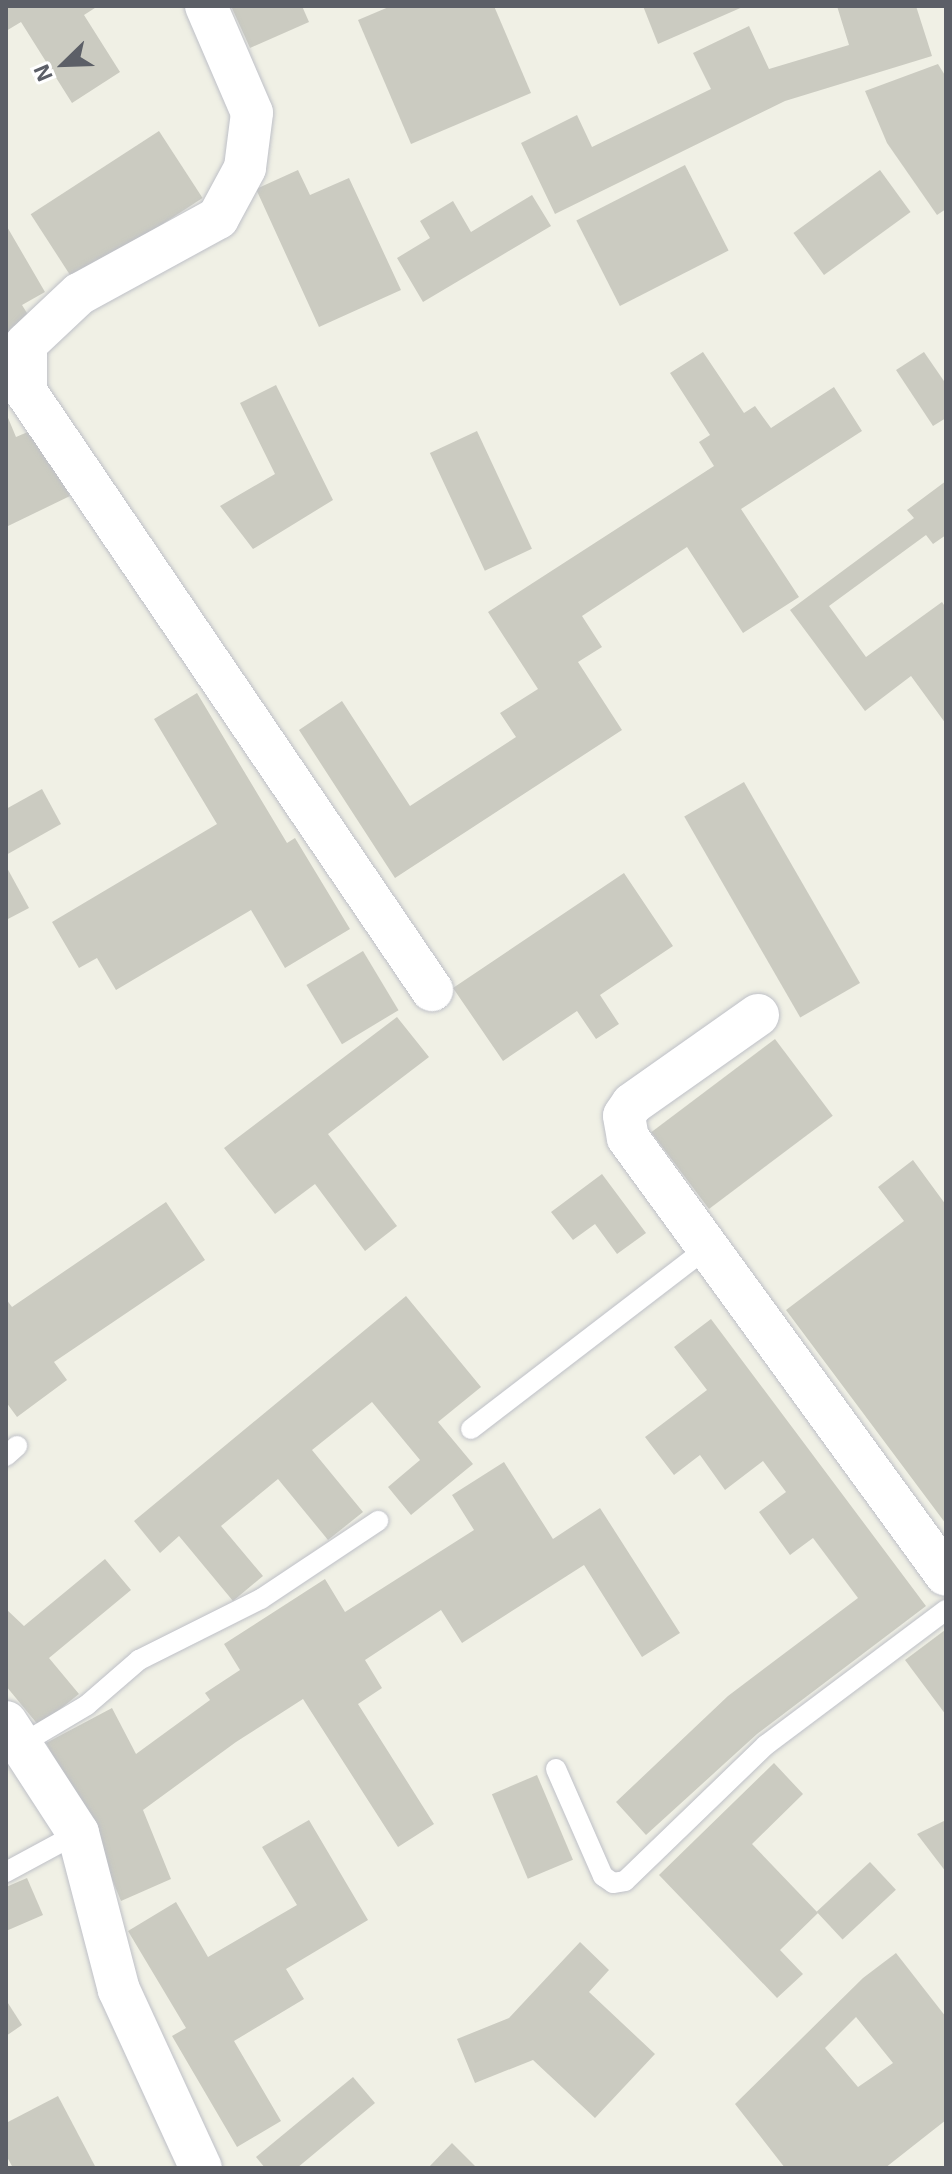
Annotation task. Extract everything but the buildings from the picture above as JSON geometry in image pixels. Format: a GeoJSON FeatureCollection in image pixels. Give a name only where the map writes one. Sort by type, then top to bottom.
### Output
{"type":"FeatureCollection","features":[{"type":"Feature","properties":{"kind":"street"},"geometry":{"type":"LineString","coordinates":[[206,6],[252,113],[245,168],[218,218],[79,294],[26,344],[26,392],[432,990]]}},
{"type":"Feature","properties":{"kind":"street"},"geometry":{"type":"LineString","coordinates":[[758,1015],[632,1104],[624,1116],[628,1138],[946,1575]]}},
{"type":"Feature","properties":{"kind":"street"},"geometry":{"type":"LineString","coordinates":[[13,1734],[78,1833],[119,1990],[201,2168]]}},
{"type":"Feature","properties":{"kind":"lane"},"geometry":{"type":"LineString","coordinates":[[471,1429],[708,1247]]}},
{"type":"Feature","properties":{"kind":"lane"},"geometry":{"type":"LineString","coordinates":[[13,1734],[87,1705],[139,1660],[261,1599],[378,1521]]}},
{"type":"Feature","properties":{"kind":"lane"},"geometry":{"type":"LineString","coordinates":[[556,1769],[603,1876],[613,1883],[625,1881],[766,1745],[946,1610]]}},
{"type":"Feature","properties":{"kind":"lane"},"geometry":{"type":"LineString","coordinates":[[6,1872],[78,1833]]}}]}
